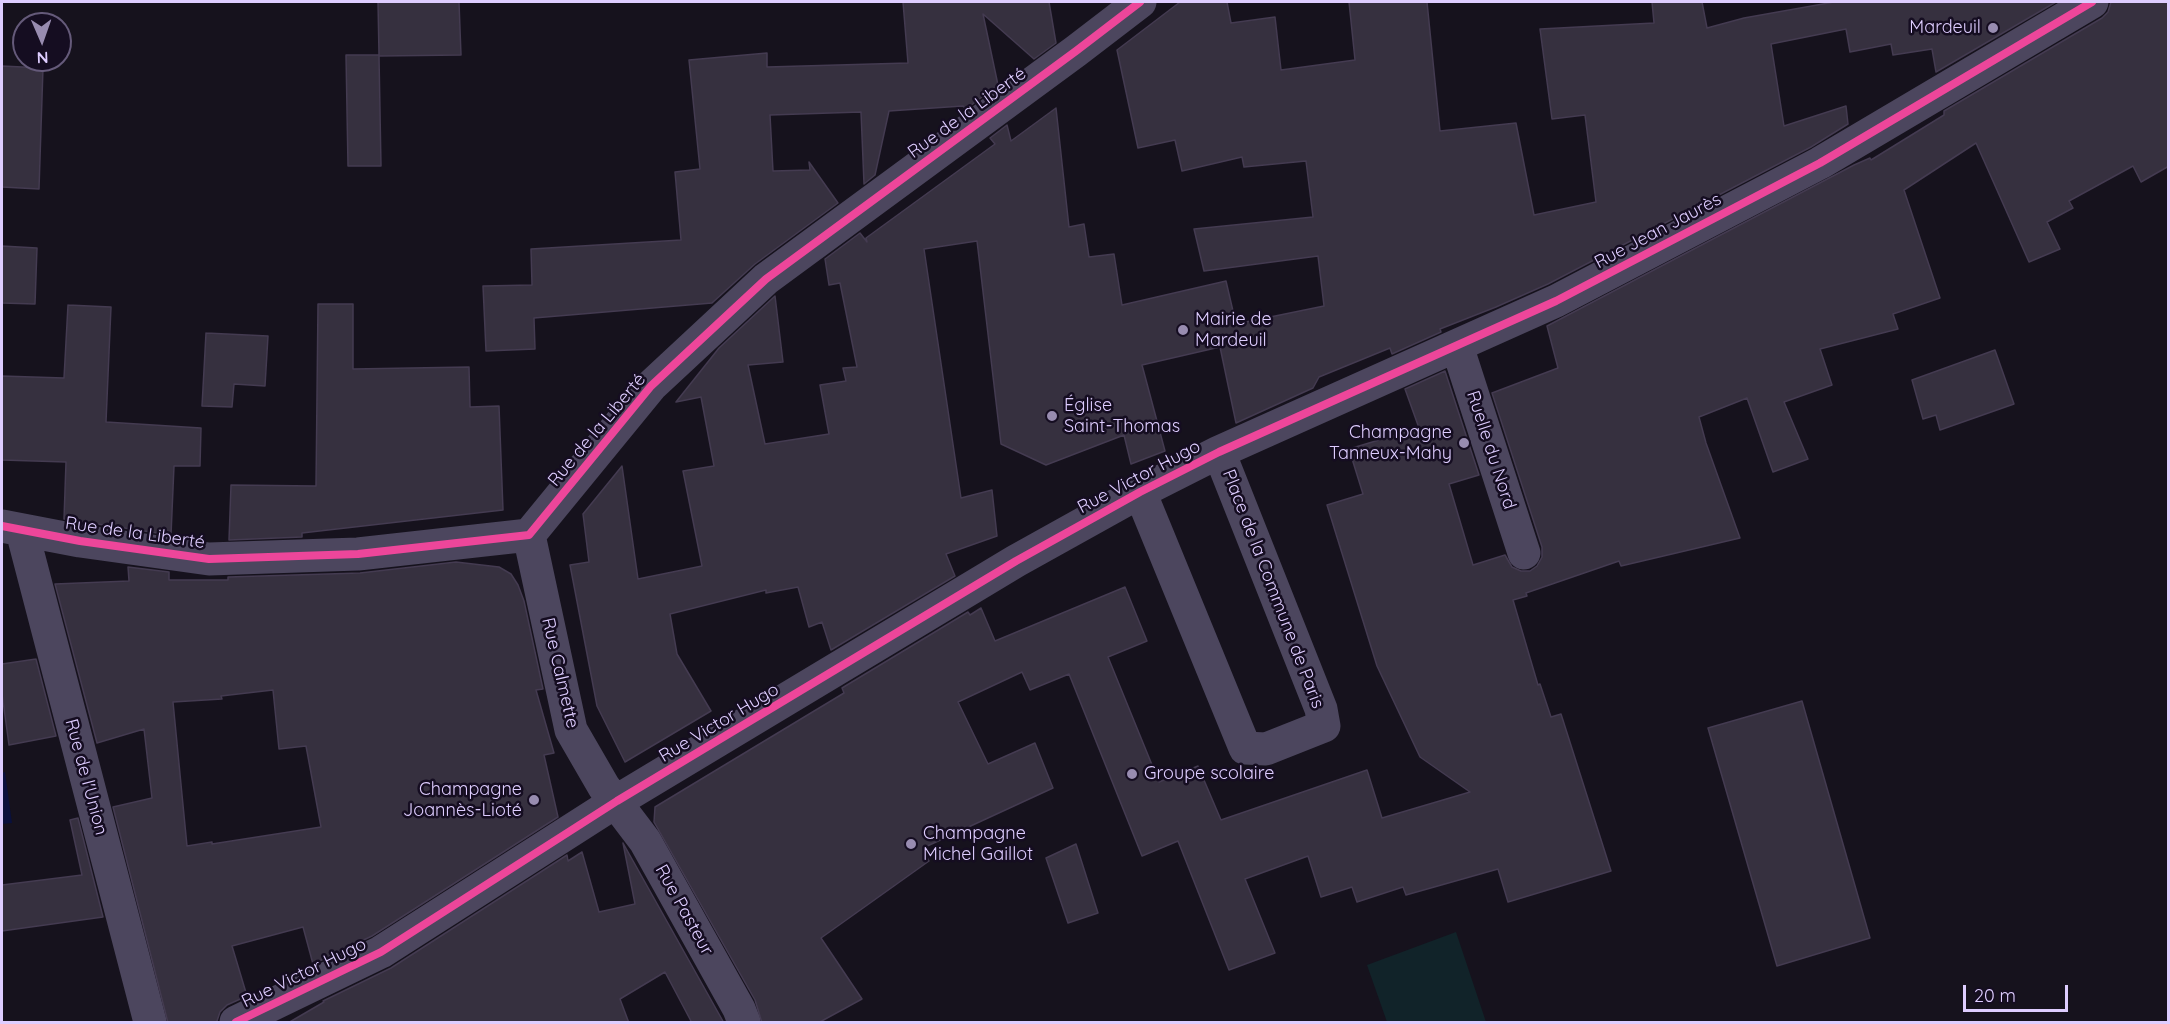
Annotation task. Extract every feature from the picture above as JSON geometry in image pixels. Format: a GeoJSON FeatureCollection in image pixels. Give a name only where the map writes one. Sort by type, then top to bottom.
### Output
{"type":"FeatureCollection","features":[{"type":"Feature","properties":{"kind":"street","name":"Rue de la Liberté"},"geometry":{"type":"LineString","coordinates":[[12,528],[80,542],[209,559],[358,554],[529,535],[651,386],[766,279],[1140,2]]}},
{"type":"Feature","properties":{"kind":"street","name":"Rue Jean Jaurès"},"geometry":{"type":"LineString","coordinates":[[1220,453],[1556,301],[1820,163],[2092,2]]}},
{"type":"Feature","properties":{"kind":"street","name":"Ruelle du Nord"},"geometry":{"type":"LineString","coordinates":[[1456,346],[1524,553]]}},
{"type":"Feature","properties":{"kind":"street","name":"Rue Victor Hugo"},"geometry":{"type":"LineString","coordinates":[[236,1023],[381,952],[617,801],[1016,561],[1140,492],[1220,453]]}},
{"type":"Feature","properties":{"kind":"street","name":"Place de la Commune de Paris"},"geometry":{"type":"LineString","coordinates":[[1140,492],[1245,748],[1266,749],[1324,726],[1321,709],[1220,453]]}},
{"type":"Feature","properties":{"kind":"street","name":"Rue de l'Union"},"geometry":{"type":"LineString","coordinates":[[12,528],[150,1023]]}},
{"type":"Feature","properties":{"kind":"street","name":"Rue Calmette"},"geometry":{"type":"LineString","coordinates":[[529,535],[571,730],[604,787],[617,801]]}},
{"type":"Feature","properties":{"kind":"street","name":"Rue Pasteur"},"geometry":{"type":"LineString","coordinates":[[617,801],[645,841],[739,1009],[744,1023]]}},
{"type":"Feature","properties":{"kind":"shaded area"},"geometry":{"type":"Polygon","coordinates":[[[5,772],[12,823],[2,824],[2,773],[5,772]]]}},
{"type":"Feature","properties":{"kind":"shaded area"},"geometry":{"type":"Polygon","coordinates":[[[1456,932],[1486,1022],[1387,1022],[1367,965],[1456,932]]]}},
{"type":"Feature","properties":{"kind":"building"},"geometry":{"type":"Polygon","coordinates":[[[378,2],[459,2],[461,55],[379,56],[381,166],[348,166],[346,55],[379,55],[378,2]]]}},
{"type":"Feature","properties":{"kind":"building"},"geometry":{"type":"Polygon","coordinates":[[[903,2],[1049,2],[1056,43],[1034,59],[983,14],[998,85],[966,109],[963,106],[889,111],[875,175],[864,184],[861,112],[770,115],[773,171],[810,170],[809,162],[838,203],[755,264],[712,303],[534,318],[535,349],[486,351],[483,286],[532,285],[531,249],[681,240],[675,172],[700,169],[689,60],[767,53],[767,67],[908,63],[903,2]]]}},
{"type":"Feature","properties":{"kind":"building"},"geometry":{"type":"Polygon","coordinates":[[[1180,2],[1227,2],[1231,23],[1275,17],[1281,70],[1355,60],[1349,2],[1427,2],[1440,131],[1516,123],[1534,215],[1596,202],[1585,115],[1552,119],[1540,29],[1654,23],[1652,2],[1702,2],[1707,28],[1744,18],[1834,2],[2056,2],[1936,72],[1932,49],[1893,55],[1891,44],[1850,52],[1846,29],[1771,44],[1784,126],[1846,106],[1848,124],[1811,147],[1548,284],[1440,329],[1441,332],[1392,354],[1390,348],[1319,377],[1313,388],[1236,423],[1220,347],[1142,365],[1165,451],[1131,464],[1124,435],[1046,465],[1001,444],[977,241],[924,249],[961,498],[992,490],[997,536],[946,554],[955,576],[831,650],[822,622],[809,627],[798,587],[766,593],[766,590],[670,614],[677,654],[711,711],[625,762],[597,706],[570,565],[589,562],[583,514],[622,466],[638,579],[702,566],[683,471],[714,466],[701,397],[676,402],[719,348],[775,296],[783,362],[748,365],[765,444],[829,434],[820,385],[846,381],[843,368],[857,367],[840,283],[829,285],[825,259],[860,233],[867,242],[866,238],[995,144],[990,138],[1007,125],[1011,141],[1056,108],[1069,227],[1084,224],[1089,257],[1114,254],[1122,305],[1226,281],[1236,324],[1324,306],[1318,256],[1204,271],[1194,229],[1313,217],[1306,161],[1244,167],[1242,157],[1182,171],[1175,140],[1138,148],[1117,50],[1180,2]]]}},
{"type":"Feature","properties":{"kind":"building"},"geometry":{"type":"Polygon","coordinates":[[[2111,2],[2169,2],[2169,166],[2141,182],[2133,166],[2069,201],[2073,208],[2047,222],[2060,249],[2029,262],[1976,143],[1904,190],[1940,298],[1893,314],[1898,329],[1820,349],[1832,385],[1784,402],[1808,459],[1773,472],[1747,398],[1699,417],[1740,538],[1621,566],[1619,561],[1526,593],[1527,596],[1513,600],[1538,685],[1540,684],[1551,717],[1561,714],[1611,871],[1508,902],[1498,869],[1406,895],[1403,887],[1357,902],[1352,887],[1321,897],[1308,856],[1245,879],[1275,953],[1229,970],[1178,841],[1142,856],[1069,674],[1030,690],[1022,672],[958,702],[988,764],[1035,743],[1053,788],[923,848],[929,861],[821,938],[862,999],[818,1023],[762,1023],[755,1000],[654,822],[655,807],[844,693],[842,688],[968,612],[970,615],[981,608],[995,641],[1125,587],[1147,641],[1108,657],[1159,782],[1198,766],[1221,820],[1367,770],[1382,818],[1470,792],[1420,757],[1377,666],[1327,505],[1363,494],[1349,449],[1419,428],[1405,389],[1445,371],[1479,475],[1449,484],[1473,565],[1505,555],[1512,567],[1521,571],[1530,571],[1537,566],[1542,557],[1542,547],[1492,393],[1558,368],[1547,326],[1854,165],[1870,158],[1871,160],[1944,115],[1944,111],[2102,18],[2108,12],[2111,2]]]}},
{"type":"Feature","properties":{"kind":"building"},"geometry":{"type":"Polygon","coordinates":[[[2,66],[12,66],[12,72],[43,72],[39,189],[2,187],[2,66]]]}},
{"type":"Feature","properties":{"kind":"building"},"geometry":{"type":"Polygon","coordinates":[[[2,246],[37,248],[35,304],[2,303],[2,246]]]}},
{"type":"Feature","properties":{"kind":"building"},"geometry":{"type":"Polygon","coordinates":[[[318,304],[353,304],[353,369],[469,367],[470,407],[499,406],[503,510],[302,533],[302,537],[229,540],[231,485],[316,486],[318,304]]]}},
{"type":"Feature","properties":{"kind":"building"},"geometry":{"type":"Polygon","coordinates":[[[68,305],[111,307],[106,422],[201,428],[200,466],[174,466],[171,535],[64,519],[66,462],[2,460],[2,376],[64,378],[68,305]]]}},
{"type":"Feature","properties":{"kind":"building"},"geometry":{"type":"Polygon","coordinates":[[[206,333],[268,336],[265,386],[234,384],[232,407],[202,406],[206,333]]]}},
{"type":"Feature","properties":{"kind":"building"},"geometry":{"type":"Polygon","coordinates":[[[1995,350],[2014,404],[1940,430],[1936,415],[1923,419],[1912,380],[1995,350]]]}},
{"type":"Feature","properties":{"kind":"building"},"geometry":{"type":"Polygon","coordinates":[[[456,562],[499,567],[511,574],[524,601],[543,689],[536,690],[554,753],[544,755],[558,817],[372,936],[313,964],[303,927],[232,946],[247,996],[227,1005],[214,1023],[168,1023],[113,807],[152,798],[144,729],[97,743],[55,584],[129,581],[128,567],[169,572],[169,580],[228,580],[228,577],[360,573],[456,562]],[[273,690],[221,696],[222,699],[173,702],[187,846],[321,827],[306,746],[279,749],[273,690]]]}},
{"type":"Feature","properties":{"kind":"building"},"geometry":{"type":"Polygon","coordinates":[[[36,659],[56,736],[9,745],[2,694],[2,664],[36,659]]]}},
{"type":"Feature","properties":{"kind":"building"},"geometry":{"type":"Polygon","coordinates":[[[1802,701],[1870,938],[1777,966],[1708,728],[1802,701]]]}},
{"type":"Feature","properties":{"kind":"building"},"geometry":{"type":"Polygon","coordinates":[[[78,818],[103,917],[2,931],[2,885],[82,875],[70,820],[78,818]]]}},
{"type":"Feature","properties":{"kind":"building"},"geometry":{"type":"Polygon","coordinates":[[[623,843],[724,1023],[692,1023],[665,972],[620,999],[629,1023],[288,1023],[323,1001],[391,968],[567,855],[568,861],[582,852],[599,912],[635,904],[623,843]]]}},
{"type":"Feature","properties":{"kind":"building"},"geometry":{"type":"Polygon","coordinates":[[[1076,844],[1098,913],[1068,923],[1046,858],[1076,844]]]}},
{"type":"Feature","properties":{"kind":"cycle path"},"geometry":{"type":"LineString","coordinates":[[2,526],[80,541],[209,559],[358,554],[529,535],[651,386],[766,279],[1140,2]]}},
{"type":"Feature","properties":{"kind":"cycle path"},"geometry":{"type":"LineString","coordinates":[[236,1022],[381,952],[617,801],[1016,561],[1140,492],[1219,452],[1556,301],[1820,163],[2092,2]]}},
{"type":"Feature","properties":{"kind":"place","name":"Mardeuil"},"geometry":{"type":"Point","coordinates":[1993,28]}},
{"type":"Feature","properties":{"kind":"place","name":"Mairie de Mardeuil"},"geometry":{"type":"Point","coordinates":[1183,330]}},
{"type":"Feature","properties":{"kind":"place","name":"Église Saint-Thomas"},"geometry":{"type":"Point","coordinates":[1052,416]}},
{"type":"Feature","properties":{"kind":"place","name":"Champagne Tanneux-Mahy"},"geometry":{"type":"Point","coordinates":[1464,443]}},
{"type":"Feature","properties":{"kind":"place","name":"Groupe scolaire"},"geometry":{"type":"Point","coordinates":[1132,774]}},
{"type":"Feature","properties":{"kind":"place","name":"Champagne Joannès-Lioté"},"geometry":{"type":"Point","coordinates":[534,800]}},
{"type":"Feature","properties":{"kind":"place","name":"Champagne Michel Gaillot"},"geometry":{"type":"Point","coordinates":[911,844]}}]}
